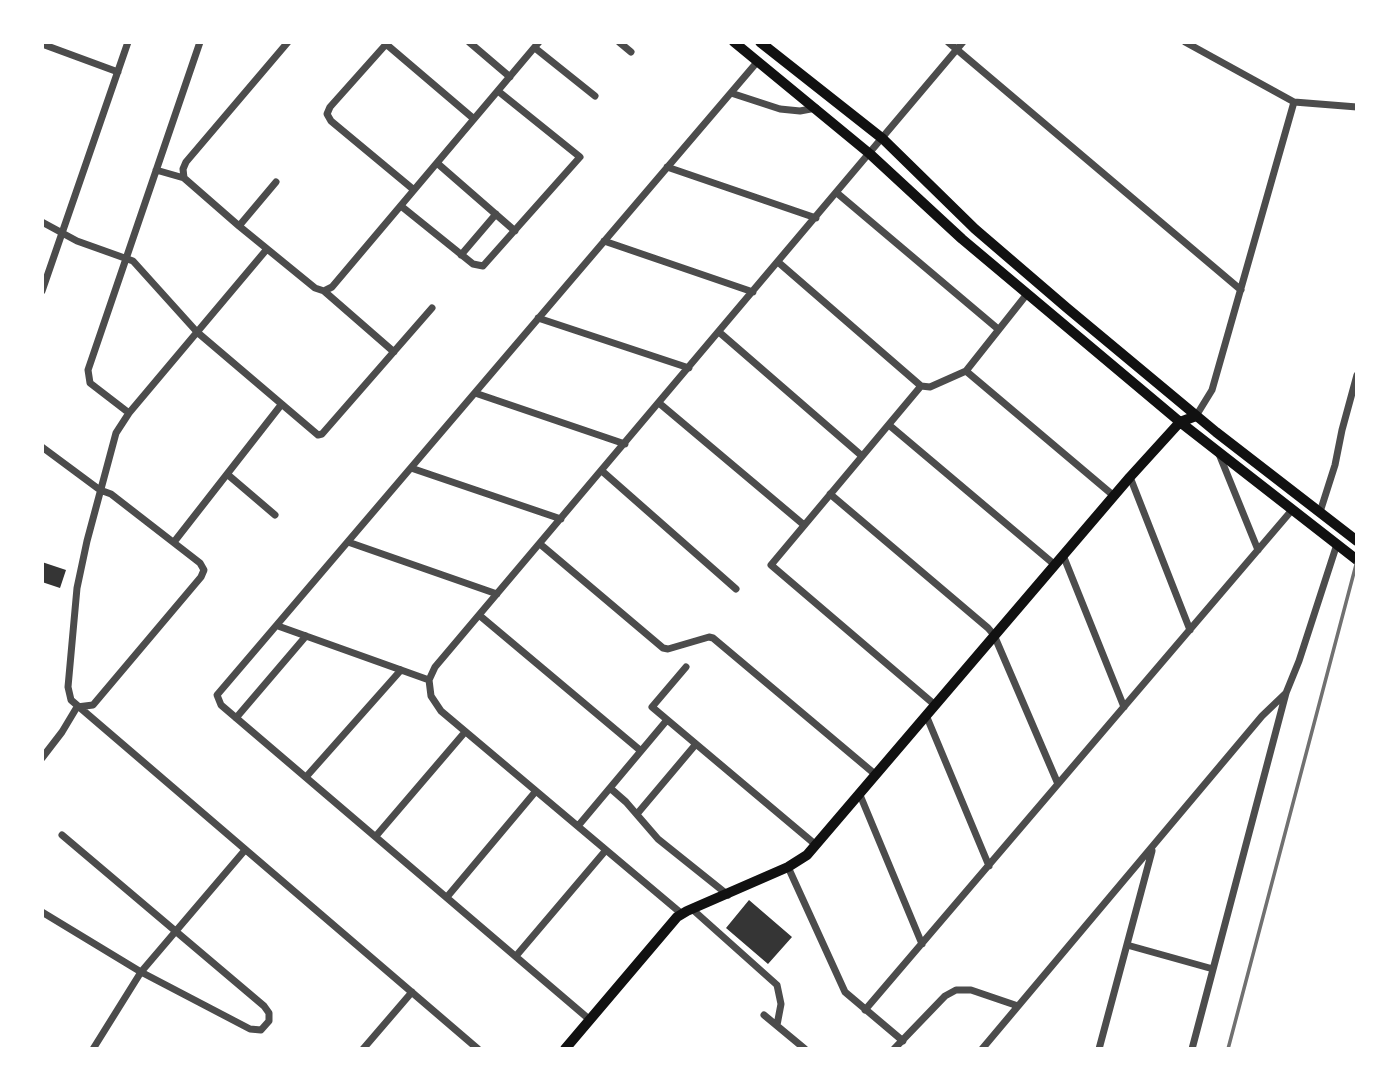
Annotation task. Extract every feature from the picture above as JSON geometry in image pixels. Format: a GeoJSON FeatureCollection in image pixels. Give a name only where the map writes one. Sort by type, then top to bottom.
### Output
{"type":"FeatureCollection","features":[{"type":"Feature","properties":{"kind":"main road"},"geometry":{"type":"LineString","coordinates":[[734,42],[870,153],[930,211],[1180,422],[1357,560]]}},
{"type":"Feature","properties":{"kind":"main road"},"geometry":{"type":"LineString","coordinates":[[760,42],[883,139],[998,250],[1196,416],[1357,541]]}},
{"type":"Feature","properties":{"kind":"main road"},"geometry":{"type":"LineString","coordinates":[[565,1049],[682,914],[788,867],[817,845],[1130,477],[1180,422],[1196,416]]}},
{"type":"Feature","properties":{"kind":"street"},"geometry":{"type":"LineString","coordinates":[[42,291],[128,42]]}},
{"type":"Feature","properties":{"kind":"street"},"geometry":{"type":"LineString","coordinates":[[129,412],[94,387],[87,374],[201,42]]}},
{"type":"Feature","properties":{"kind":"street"},"geometry":{"type":"LineString","coordinates":[[184,178],[183,169],[186,162],[288,42]]}},
{"type":"Feature","properties":{"kind":"street"},"geometry":{"type":"LineString","coordinates":[[470,42],[510,77]]}},
{"type":"Feature","properties":{"kind":"street"},"geometry":{"type":"LineString","coordinates":[[619,42],[631,52]]}},
{"type":"Feature","properties":{"kind":"street"},"geometry":{"type":"LineString","coordinates":[[948,42],[1241,290]]}},
{"type":"Feature","properties":{"kind":"street"},"geometry":{"type":"LineString","coordinates":[[682,914],[465,732],[437,706],[431,696],[429,680],[435,667],[963,42]]}},
{"type":"Feature","properties":{"kind":"street"},"geometry":{"type":"LineString","coordinates":[[1185,42],[1294,102],[1357,107]]}},
{"type":"Feature","properties":{"kind":"street"},"geometry":{"type":"LineString","coordinates":[[414,190],[331,121],[327,114],[330,107],[387,43],[474,119]]}},
{"type":"Feature","properties":{"kind":"street"},"geometry":{"type":"LineString","coordinates":[[42,44],[118,72]]}},
{"type":"Feature","properties":{"kind":"street"},"geometry":{"type":"LineString","coordinates":[[324,291],[332,287],[537,45],[595,96]]}},
{"type":"Feature","properties":{"kind":"street"},"geometry":{"type":"LineString","coordinates":[[590,1020],[236,718],[218,702],[217,695],[758,61]]}},
{"type":"Feature","properties":{"kind":"street"},"geometry":{"type":"LineString","coordinates":[[401,206],[461,255],[480,267],[580,157],[498,91]]}},
{"type":"Feature","properties":{"kind":"street"},"geometry":{"type":"LineString","coordinates":[[731,93],[780,109],[800,111],[816,108]]}},
{"type":"Feature","properties":{"kind":"street"},"geometry":{"type":"LineString","coordinates":[[1196,416],[1212,390],[1294,102]]}},
{"type":"Feature","properties":{"kind":"street"},"geometry":{"type":"LineString","coordinates":[[437,163],[515,231]]}},
{"type":"Feature","properties":{"kind":"street"},"geometry":{"type":"LineString","coordinates":[[667,167],[816,218]]}},
{"type":"Feature","properties":{"kind":"street"},"geometry":{"type":"LineString","coordinates":[[156,170],[184,178],[315,288],[324,291],[394,352]]}},
{"type":"Feature","properties":{"kind":"street"},"geometry":{"type":"LineString","coordinates":[[239,226],[276,182]]}},
{"type":"Feature","properties":{"kind":"street"},"geometry":{"type":"LineString","coordinates":[[837,193],[998,329]]}},
{"type":"Feature","properties":{"kind":"street"},"geometry":{"type":"LineString","coordinates":[[461,255],[496,214]]}},
{"type":"Feature","properties":{"kind":"street"},"geometry":{"type":"LineString","coordinates":[[42,222],[76,241],[126,257],[141,268],[197,332],[318,435],[322,434],[432,308]]}},
{"type":"Feature","properties":{"kind":"street"},"geometry":{"type":"LineString","coordinates":[[604,241],[753,292]]}},
{"type":"Feature","properties":{"kind":"street"},"geometry":{"type":"LineString","coordinates":[[267,249],[129,412],[116,433],[82,564],[68,687],[71,700],[478,1049]]}},
{"type":"Feature","properties":{"kind":"street"},"geometry":{"type":"LineString","coordinates":[[778,262],[921,386],[929,387],[966,371],[1027,294]]}},
{"type":"Feature","properties":{"kind":"street"},"geometry":{"type":"LineString","coordinates":[[538,318],[689,368]]}},
{"type":"Feature","properties":{"kind":"street"},"geometry":{"type":"LineString","coordinates":[[719,332],[862,456]]}},
{"type":"Feature","properties":{"kind":"street"},"geometry":{"type":"LineString","coordinates":[[966,371],[1114,496]]}},
{"type":"Feature","properties":{"kind":"street"},"geometry":{"type":"LineString","coordinates":[[1320,512],[1335,465],[1357,375]]}},
{"type":"Feature","properties":{"kind":"street"},"geometry":{"type":"LineString","coordinates":[[921,386],[771,565],[935,705]]}},
{"type":"Feature","properties":{"kind":"street"},"geometry":{"type":"LineString","coordinates":[[475,393],[625,444]]}},
{"type":"Feature","properties":{"kind":"street"},"geometry":{"type":"LineString","coordinates":[[659,403],[804,526]]}},
{"type":"Feature","properties":{"kind":"street"},"geometry":{"type":"LineString","coordinates":[[174,542],[281,405]]}},
{"type":"Feature","properties":{"kind":"street"},"geometry":{"type":"LineString","coordinates":[[889,425],[1055,565]]}},
{"type":"Feature","properties":{"kind":"street"},"geometry":{"type":"LineString","coordinates":[[42,447],[100,490],[111,494],[202,565],[203,574],[93,705],[77,707]]}},
{"type":"Feature","properties":{"kind":"street"},"geometry":{"type":"LineString","coordinates":[[1218,452],[1258,550]]}},
{"type":"Feature","properties":{"kind":"street"},"geometry":{"type":"LineString","coordinates":[[411,468],[561,519]]}},
{"type":"Feature","properties":{"kind":"street"},"geometry":{"type":"LineString","coordinates":[[602,471],[736,589]]}},
{"type":"Feature","properties":{"kind":"street"},"geometry":{"type":"LineString","coordinates":[[227,474],[275,515]]}},
{"type":"Feature","properties":{"kind":"street"},"geometry":{"type":"LineString","coordinates":[[1130,477],[1190,630]]}},
{"type":"Feature","properties":{"kind":"street"},"geometry":{"type":"LineString","coordinates":[[830,494],[994,635],[1058,784]]}},
{"type":"Feature","properties":{"kind":"street"},"geometry":{"type":"LineString","coordinates":[[865,1010],[1292,510]]}},
{"type":"Feature","properties":{"kind":"street"},"geometry":{"type":"LineString","coordinates":[[348,542],[497,594]]}},
{"type":"Feature","properties":{"kind":"street"},"geometry":{"type":"LineString","coordinates":[[540,544],[666,649],[713,638],[876,775]]}},
{"type":"Feature","properties":{"kind":"street"},"geometry":{"type":"LineString","coordinates":[[1192,1049],[1286,692],[1299,661],[1337,544]]}},
{"type":"Feature","properties":{"kind":"street"},"geometry":{"type":"LineString","coordinates":[[1063,555],[1124,707]]}},
{"type":"Feature","properties":{"kind":"street"},"geometry":{"type":"LineString","coordinates":[[479,615],[641,751]]}},
{"type":"Feature","properties":{"kind":"street"},"geometry":{"type":"LineString","coordinates":[[278,625],[429,680]]}},
{"type":"Feature","properties":{"kind":"street"},"geometry":{"type":"LineString","coordinates":[[236,718],[306,636]]}},
{"type":"Feature","properties":{"kind":"street"},"geometry":{"type":"LineString","coordinates":[[687,667],[652,707],[817,845]]}},
{"type":"Feature","properties":{"kind":"street"},"geometry":{"type":"LineString","coordinates":[[306,777],[401,670]]}},
{"type":"Feature","properties":{"kind":"street"},"geometry":{"type":"LineString","coordinates":[[982,1049],[1262,716],[1286,692]]}},
{"type":"Feature","properties":{"kind":"street"},"geometry":{"type":"LineString","coordinates":[[42,758],[77,707]]}},
{"type":"Feature","properties":{"kind":"street"},"geometry":{"type":"LineString","coordinates":[[926,715],[989,866]]}},
{"type":"Feature","properties":{"kind":"street"},"geometry":{"type":"LineString","coordinates":[[578,826],[667,720]]}},
{"type":"Feature","properties":{"kind":"street"},"geometry":{"type":"LineString","coordinates":[[376,836],[465,732]]}},
{"type":"Feature","properties":{"kind":"street"},"geometry":{"type":"LineString","coordinates":[[637,814],[696,744]]}},
{"type":"Feature","properties":{"kind":"street"},"geometry":{"type":"LineString","coordinates":[[610,788],[658,839],[728,895]]}},
{"type":"Feature","properties":{"kind":"street"},"geometry":{"type":"LineString","coordinates":[[447,897],[536,791]]}},
{"type":"Feature","properties":{"kind":"street"},"geometry":{"type":"LineString","coordinates":[[860,795],[922,944]]}},
{"type":"Feature","properties":{"kind":"street"},"geometry":{"type":"LineString","coordinates":[[42,912],[141,972],[250,1029],[257,1031],[267,1025],[270,1017],[267,1009],[62,835]]}},
{"type":"Feature","properties":{"kind":"street"},"geometry":{"type":"LineString","coordinates":[[1099,1049],[1153,847]]}},
{"type":"Feature","properties":{"kind":"street"},"geometry":{"type":"LineString","coordinates":[[93,1049],[141,972],[245,850]]}},
{"type":"Feature","properties":{"kind":"street"},"geometry":{"type":"LineString","coordinates":[[516,956],[606,850]]}},
{"type":"Feature","properties":{"kind":"street"},"geometry":{"type":"LineString","coordinates":[[788,867],[845,992],[903,1041]]}},
{"type":"Feature","properties":{"kind":"street"},"geometry":{"type":"LineString","coordinates":[[692,909],[777,985],[781,1004],[777,1025]]}},
{"type":"Feature","properties":{"kind":"street"},"geometry":{"type":"LineString","coordinates":[[1127,945],[1213,969]]}},
{"type":"Feature","properties":{"kind":"street"},"geometry":{"type":"LineString","coordinates":[[894,1049],[945,996],[956,990],[971,990],[1018,1006]]}},
{"type":"Feature","properties":{"kind":"street"},"geometry":{"type":"LineString","coordinates":[[363,1049],[412,992]]}},
{"type":"Feature","properties":{"kind":"street"},"geometry":{"type":"LineString","coordinates":[[764,1014],[805,1049]]}},
{"type":"Feature","properties":{"kind":"building"},"geometry":{"type":"Polygon","coordinates":[[[42,562],[66,570],[60,588],[42,582],[42,562]]]}},
{"type":"Feature","properties":{"kind":"building"},"geometry":{"type":"Polygon","coordinates":[[[749,900],[792,937],[768,964],[726,928],[749,900]]]}},
{"type":"Feature","properties":{"kind":"railway"},"geometry":{"type":"LineString","coordinates":[[1228,1049],[1357,561]]}}]}
